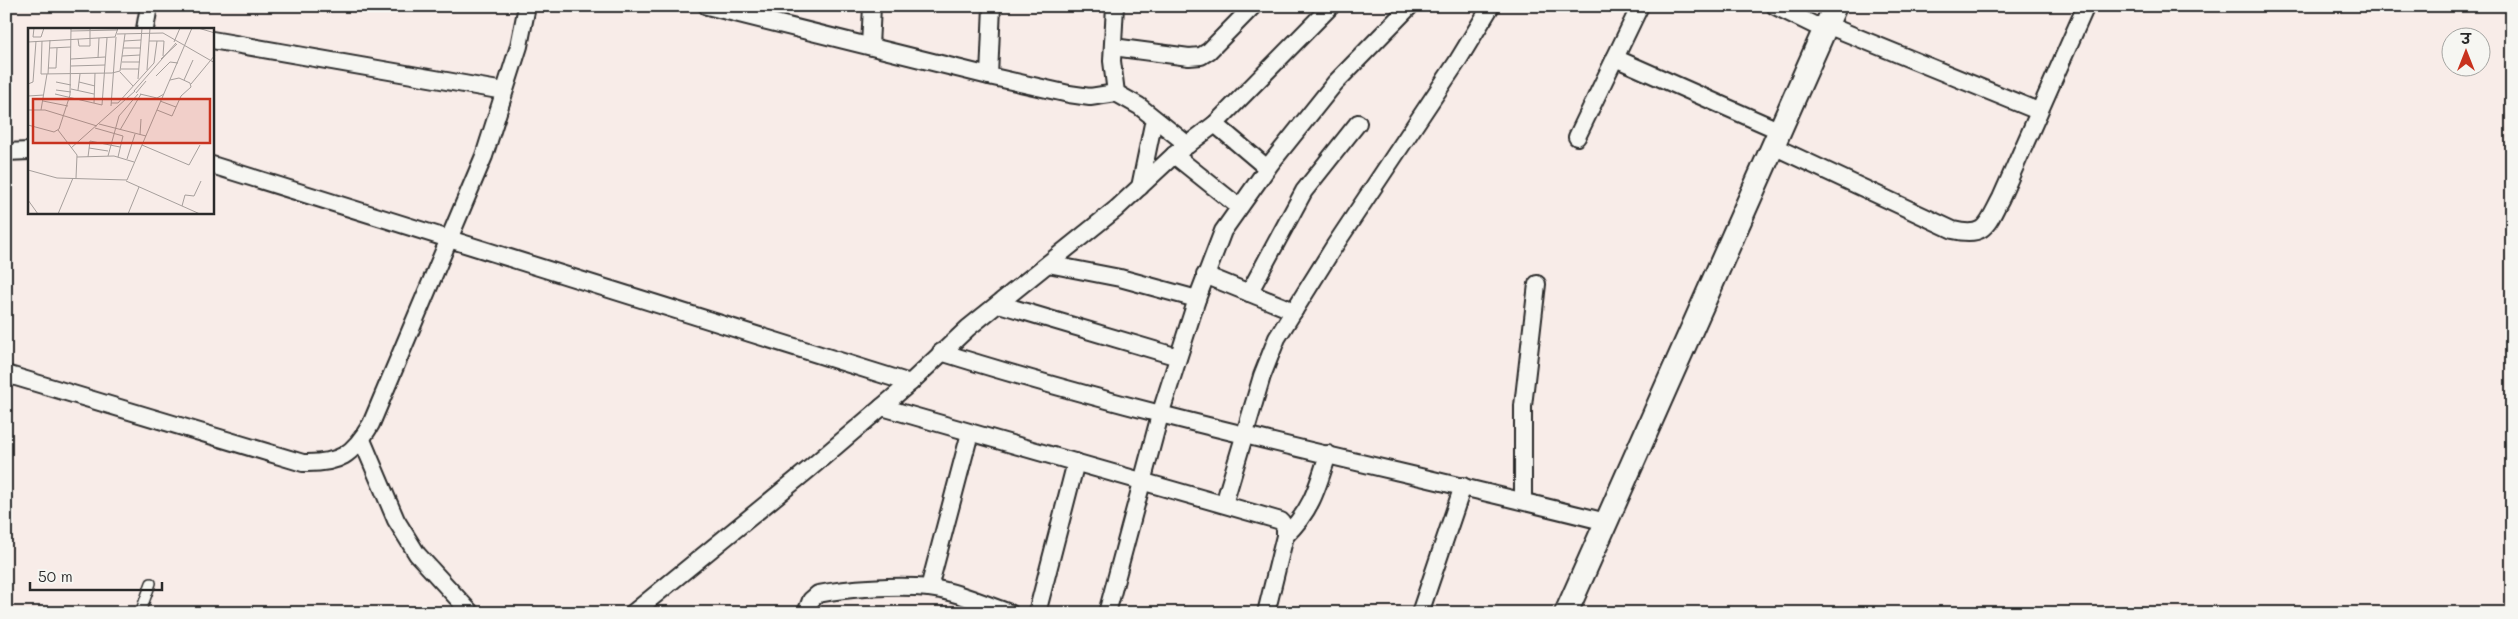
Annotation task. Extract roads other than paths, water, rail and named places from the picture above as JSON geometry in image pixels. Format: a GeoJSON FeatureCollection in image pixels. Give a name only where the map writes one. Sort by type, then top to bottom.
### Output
{"type":"FeatureCollection","features":[{"type":"Feature","properties":{"kind":"street"},"geometry":{"type":"LineString","coordinates":[[146,28],[149,6]]}},
{"type":"Feature","properties":{"kind":"street"},"geometry":{"type":"LineString","coordinates":[[6,374],[303,463],[326,464],[349,453],[362,440],[371,424],[484,156],[519,46],[526,6]]}},
{"type":"Feature","properties":{"kind":"street"},"geometry":{"type":"LineString","coordinates":[[707,6],[1068,94],[1090,97],[1116,93],[1139,106],[1188,145]]}},
{"type":"Feature","properties":{"kind":"street"},"geometry":{"type":"LineString","coordinates":[[870,46],[872,6]]}},
{"type":"Feature","properties":{"kind":"street"},"geometry":{"type":"LineString","coordinates":[[989,76],[992,6]]}},
{"type":"Feature","properties":{"kind":"street"},"geometry":{"type":"LineString","coordinates":[[1115,6],[1113,48],[1116,93]]}},
{"type":"Feature","properties":{"kind":"street"},"geometry":{"type":"LineString","coordinates":[[1113,48],[1189,57],[1201,56],[1209,51],[1253,6]]}},
{"type":"Feature","properties":{"kind":"street"},"geometry":{"type":"LineString","coordinates":[[633,613],[882,407],[942,352],[1140,187],[1174,155],[1214,124],[1331,6]]}},
{"type":"Feature","properties":{"kind":"street"},"geometry":{"type":"LineString","coordinates":[[1107,613],[1141,480],[1160,415],[1205,275],[1223,231],[1267,168],[1334,83],[1410,6]]}},
{"type":"Feature","properties":{"kind":"street"},"geometry":{"type":"LineString","coordinates":[[1224,504],[1265,368],[1277,338],[1491,6]]}},
{"type":"Feature","properties":{"kind":"street"},"geometry":{"type":"LineString","coordinates":[[1577,136],[1640,6]]}},
{"type":"Feature","properties":{"kind":"street"},"geometry":{"type":"LineString","coordinates":[[1775,6],[1814,25],[1831,15]]}},
{"type":"Feature","properties":{"kind":"street"},"geometry":{"type":"LineString","coordinates":[[1615,58],[1776,138],[1953,230],[1974,234],[1981,230],[1989,220],[1997,205],[2086,6]]}},
{"type":"Feature","properties":{"kind":"street"},"geometry":{"type":"LineString","coordinates":[[1831,15],[2038,111]]}},
{"type":"Feature","properties":{"kind":"street"},"geometry":{"type":"LineString","coordinates":[[1566,613],[1831,15]]}},
{"type":"Feature","properties":{"kind":"street"},"geometry":{"type":"LineString","coordinates":[[214,40],[504,91]]}},
{"type":"Feature","properties":{"kind":"street"},"geometry":{"type":"LineString","coordinates":[[1140,187],[1154,119]]}},
{"type":"Feature","properties":{"kind":"street"},"geometry":{"type":"LineString","coordinates":[[1249,293],[1304,191],[1358,123]]}},
{"type":"Feature","properties":{"kind":"street"},"geometry":{"type":"LineString","coordinates":[[1214,124],[1267,168]]}},
{"type":"Feature","properties":{"kind":"street"},"geometry":{"type":"LineString","coordinates":[[6,152],[28,151]]}},
{"type":"Feature","properties":{"kind":"street"},"geometry":{"type":"LineString","coordinates":[[1174,155],[1239,207]]}},
{"type":"Feature","properties":{"kind":"street"},"geometry":{"type":"LineString","coordinates":[[214,166],[910,383]]}},
{"type":"Feature","properties":{"kind":"street"},"geometry":{"type":"LineString","coordinates":[[1048,264],[1120,278],[1197,300]]}},
{"type":"Feature","properties":{"kind":"street"},"geometry":{"type":"LineString","coordinates":[[1205,275],[1294,311]]}},
{"type":"Feature","properties":{"kind":"street"},"geometry":{"type":"LineString","coordinates":[[1523,501],[1523,406],[1537,284]]}},
{"type":"Feature","properties":{"kind":"street"},"geometry":{"type":"LineString","coordinates":[[999,304],[1178,358]]}},
{"type":"Feature","properties":{"kind":"street"},"geometry":{"type":"LineString","coordinates":[[942,352],[1030,380],[1160,415],[1463,486],[1606,522]]}},
{"type":"Feature","properties":{"kind":"street"},"geometry":{"type":"LineString","coordinates":[[882,407],[1281,521],[1285,527],[1285,536],[1266,613]]}},
{"type":"Feature","properties":{"kind":"street"},"geometry":{"type":"LineString","coordinates":[[929,588],[970,433]]}},
{"type":"Feature","properties":{"kind":"street"},"geometry":{"type":"LineString","coordinates":[[362,440],[396,520],[412,545],[471,613]]}},
{"type":"Feature","properties":{"kind":"street"},"geometry":{"type":"LineString","coordinates":[[1285,536],[1307,511],[1316,494],[1328,454]]}},
{"type":"Feature","properties":{"kind":"street"},"geometry":{"type":"LineString","coordinates":[[1036,613],[1076,462]]}},
{"type":"Feature","properties":{"kind":"street"},"geometry":{"type":"LineString","coordinates":[[1420,613],[1463,486]]}},
{"type":"Feature","properties":{"kind":"street"},"geometry":{"type":"LineString","coordinates":[[806,613],[811,600],[818,594],[929,588],[1010,613]]}},
{"type":"Feature","properties":{"kind":"lane"},"geometry":{"type":"LineString","coordinates":[[140,613],[151,583]]}}]}
